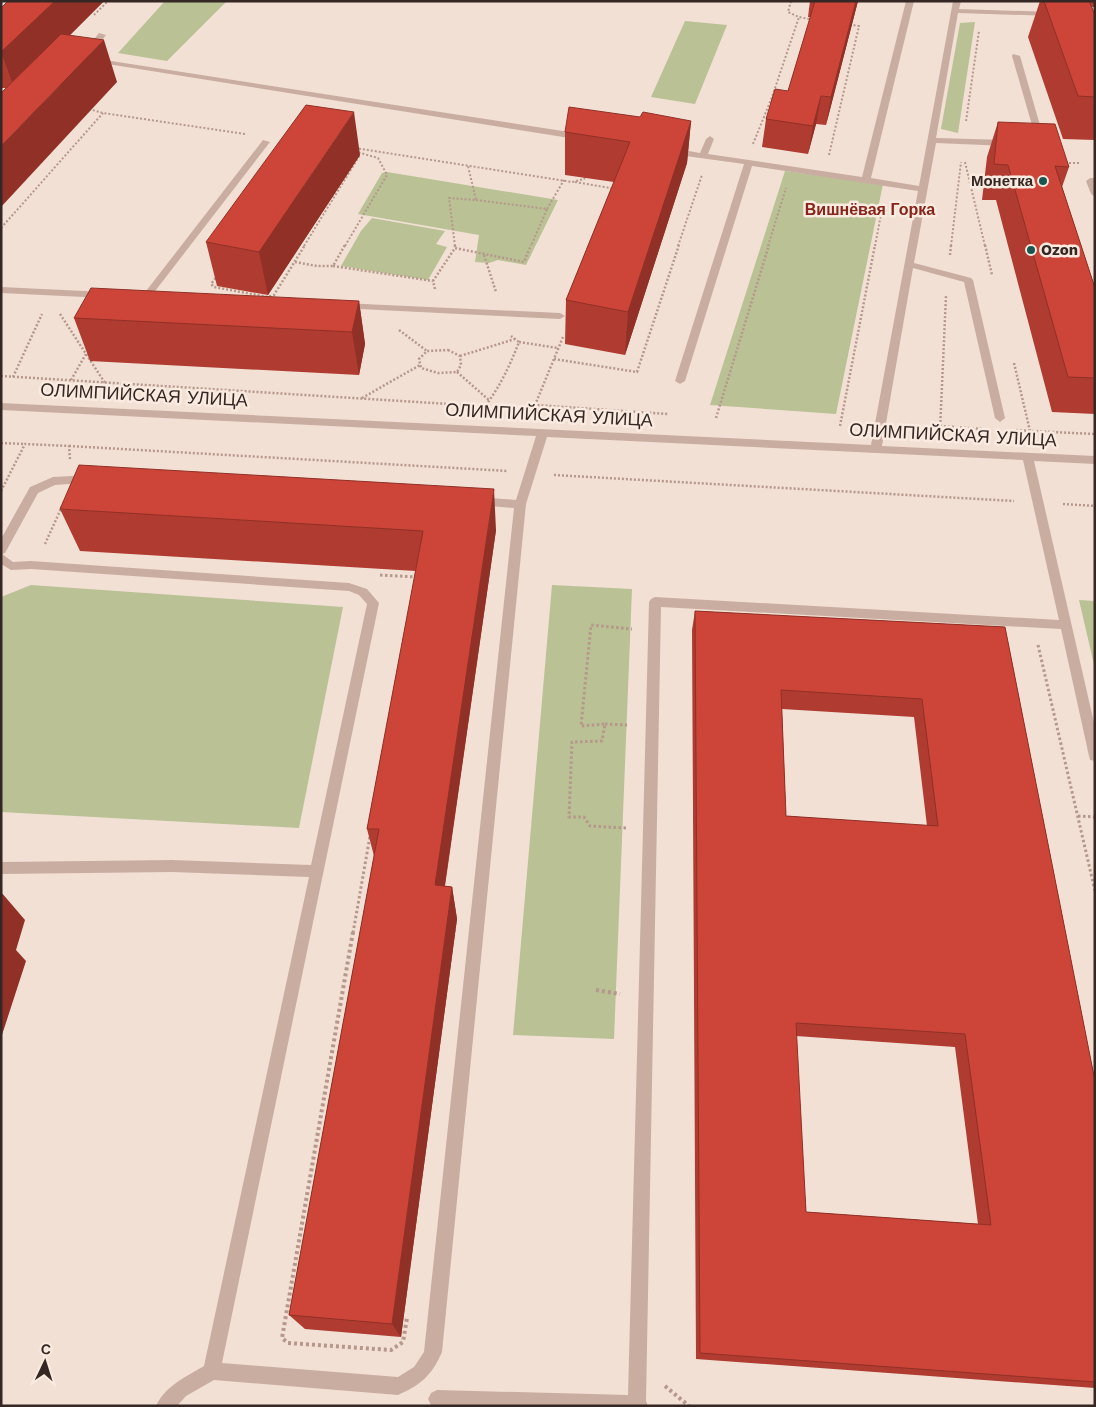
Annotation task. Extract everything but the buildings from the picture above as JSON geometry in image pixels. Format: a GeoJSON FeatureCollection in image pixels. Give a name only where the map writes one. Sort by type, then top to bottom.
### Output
{"type":"FeatureCollection","features":[{"type":"Feature","properties":{"kind":"street"},"geometry":{"type":"LineString","coordinates":[[866,180],[910,1]]}},
{"type":"Feature","properties":{"kind":"street"},"geometry":{"type":"LineString","coordinates":[[1017,13],[1018,1]]}},
{"type":"Feature","properties":{"kind":"street"},"geometry":{"type":"LineString","coordinates":[[876,448],[955,4],[1017,13],[1066,15]]}},
{"type":"Feature","properties":{"kind":"street"},"geometry":{"type":"LineString","coordinates":[[102,35],[82,58],[591,138],[377,105]]}},
{"type":"Feature","properties":{"kind":"street"},"geometry":{"type":"LineString","coordinates":[[1016,56],[1042,145],[1032,144]]}},
{"type":"Feature","properties":{"kind":"street"},"geometry":{"type":"LineString","coordinates":[[703,156],[710,139]]}},
{"type":"Feature","properties":{"kind":"street"},"geometry":{"type":"LineString","coordinates":[[932,140],[963,145],[1012,143]]}},
{"type":"Feature","properties":{"kind":"street"},"geometry":{"type":"LineString","coordinates":[[146,297],[266,142]]}},
{"type":"Feature","properties":{"kind":"street"},"geometry":{"type":"LineString","coordinates":[[664,150],[923,189]]}},
{"type":"Feature","properties":{"kind":"street"},"geometry":{"type":"LineString","coordinates":[[680,381],[749,163]]}},
{"type":"Feature","properties":{"kind":"street"},"geometry":{"type":"LineString","coordinates":[[1095,181],[1090,181],[1095,194]]}},
{"type":"Feature","properties":{"kind":"street"},"geometry":{"type":"LineString","coordinates":[[909,264],[968,280],[1000,418]]}},
{"type":"Feature","properties":{"kind":"street"},"geometry":{"type":"LineString","coordinates":[[1,290],[117,295]]}},
{"type":"Feature","properties":{"kind":"street"},"geometry":{"type":"LineString","coordinates":[[334,305],[560,316]]}},
{"type":"Feature","properties":{"kind":"street","name":"ОЛИМПИЙСКАЯ УЛИЦА"},"geometry":{"type":"LineString","coordinates":[[1,406],[1095,460]]}},
{"type":"Feature","properties":{"kind":"street"},"geometry":{"type":"LineString","coordinates":[[165,1406],[180,1390],[212,1371],[398,1386],[410,1382],[421,1374],[429,1364],[433,1352],[520,504],[528,474],[543,432]]}},
{"type":"Feature","properties":{"kind":"street"},"geometry":{"type":"LineString","coordinates":[[1028,457],[1095,756]]}},
{"type":"Feature","properties":{"kind":"street"},"geometry":{"type":"LineString","coordinates":[[1,550],[34,490],[53,481],[79,478],[98,479]]}},
{"type":"Feature","properties":{"kind":"street"},"geometry":{"type":"LineString","coordinates":[[471,501],[520,504]]}},
{"type":"Feature","properties":{"kind":"street"},"geometry":{"type":"LineString","coordinates":[[1,558],[11,566],[32,565],[349,587],[362,590],[368,594],[372,603],[212,1371]]}},
{"type":"Feature","properties":{"kind":"street"},"geometry":{"type":"LineString","coordinates":[[437,1399],[638,1405],[655,602],[1065,625]]}},
{"type":"Feature","properties":{"kind":"street"},"geometry":{"type":"LineString","coordinates":[[1,868],[172,866],[317,871]]}},
{"type":"Feature","properties":{"kind":"path"},"geometry":{"type":"LineString","coordinates":[[791,1],[788,12],[798,17],[815,20]]}},
{"type":"Feature","properties":{"kind":"path"},"geometry":{"type":"LineString","coordinates":[[752,150],[772,97],[798,17]]}},
{"type":"Feature","properties":{"kind":"path"},"geometry":{"type":"LineString","coordinates":[[937,453],[947,275],[980,23]]}},
{"type":"Feature","properties":{"kind":"path"},"geometry":{"type":"LineString","coordinates":[[828,160],[859,26],[842,24]]}},
{"type":"Feature","properties":{"kind":"path"},"geometry":{"type":"LineString","coordinates":[[82,107],[104,113],[246,134]]}},
{"type":"Feature","properties":{"kind":"path"},"geometry":{"type":"LineString","coordinates":[[1,228],[104,113]]}},
{"type":"Feature","properties":{"kind":"path"},"geometry":{"type":"LineString","coordinates":[[963,145],[993,279]]}},
{"type":"Feature","properties":{"kind":"path"},"geometry":{"type":"LineString","coordinates":[[353,150],[622,190]]}},
{"type":"Feature","properties":{"kind":"path"},"geometry":{"type":"LineString","coordinates":[[223,268],[211,284],[214,287],[268,297],[274,295],[360,155],[353,150]]}},
{"type":"Feature","properties":{"kind":"path"},"geometry":{"type":"LineString","coordinates":[[333,266],[387,175],[378,158],[353,150]]}},
{"type":"Feature","properties":{"kind":"path"},"geometry":{"type":"LineString","coordinates":[[1063,163],[1087,164]]}},
{"type":"Feature","properties":{"kind":"path"},"geometry":{"type":"LineString","coordinates":[[468,166],[476,200]]}},
{"type":"Feature","properties":{"kind":"path"},"geometry":{"type":"LineString","coordinates":[[572,182],[584,179],[589,170]]}},
{"type":"Feature","properties":{"kind":"path"},"geometry":{"type":"LineString","coordinates":[[455,248],[524,262],[547,209],[564,180]]}},
{"type":"Feature","properties":{"kind":"path"},"geometry":{"type":"LineString","coordinates":[[716,418],[787,185]]}},
{"type":"Feature","properties":{"kind":"path"},"geometry":{"type":"LineString","coordinates":[[443,290],[433,288],[433,282],[455,248],[449,198],[547,209]]}},
{"type":"Feature","properties":{"kind":"path"},"geometry":{"type":"LineString","coordinates":[[295,262],[433,282]]}},
{"type":"Feature","properties":{"kind":"path"},"geometry":{"type":"LineString","coordinates":[[34,313],[51,313]]}},
{"type":"Feature","properties":{"kind":"path"},"geometry":{"type":"LineString","coordinates":[[13,377],[42,313]]}},
{"type":"Feature","properties":{"kind":"path"},"geometry":{"type":"LineString","coordinates":[[69,314],[59,314],[105,383]]}},
{"type":"Feature","properties":{"kind":"path"},"geometry":{"type":"LineString","coordinates":[[406,329],[397,328],[427,351],[448,350],[460,356],[515,339]]}},
{"type":"Feature","properties":{"kind":"path"},"geometry":{"type":"LineString","coordinates":[[511,335],[519,342],[558,348]]}},
{"type":"Feature","properties":{"kind":"path"},"geometry":{"type":"LineString","coordinates":[[476,405],[485,406],[490,400],[510,366],[519,342]]}},
{"type":"Feature","properties":{"kind":"path"},"geometry":{"type":"LineString","coordinates":[[72,380],[90,347]]}},
{"type":"Feature","properties":{"kind":"path"},"geometry":{"type":"LineString","coordinates":[[427,351],[419,359],[421,368],[430,373],[445,374],[457,372],[490,400]]}},
{"type":"Feature","properties":{"kind":"path"},"geometry":{"type":"LineString","coordinates":[[1012,355],[1030,431],[1095,434]]}},
{"type":"Feature","properties":{"kind":"path"},"geometry":{"type":"LineString","coordinates":[[457,372],[461,365],[460,356]]}},
{"type":"Feature","properties":{"kind":"path"},"geometry":{"type":"LineString","coordinates":[[361,398],[420,365]]}},
{"type":"Feature","properties":{"kind":"path"},"geometry":{"type":"LineString","coordinates":[[1,376],[466,405]]}},
{"type":"Feature","properties":{"kind":"path"},"geometry":{"type":"LineString","coordinates":[[1,443],[26,444]]}},
{"type":"Feature","properties":{"kind":"path"},"geometry":{"type":"LineString","coordinates":[[69,446],[1095,506]]}},
{"type":"Feature","properties":{"kind":"path"},"geometry":{"type":"LineString","coordinates":[[590,826],[584,817],[569,817],[572,742],[602,741],[606,724],[581,726],[591,626],[623,628]]}},
{"type":"Feature","properties":{"kind":"path"},"geometry":{"type":"LineString","coordinates":[[1036,637],[1095,891]]}},
{"type":"Feature","properties":{"kind":"path"},"geometry":{"type":"LineString","coordinates":[[1078,816],[1095,817]]}},
{"type":"Feature","properties":{"kind":"path"},"geometry":{"type":"LineString","coordinates":[[363,879],[372,880]]}},
{"type":"Feature","properties":{"kind":"path"},"geometry":{"type":"LineString","coordinates":[[596,990],[646,997]]}},
{"type":"Feature","properties":{"kind":"green space"},"geometry":{"type":"Polygon","coordinates":[[[165,1],[227,1],[167,61],[118,53],[165,1]]]}},
{"type":"Feature","properties":{"kind":"green space"},"geometry":{"type":"Polygon","coordinates":[[[685,21],[727,25],[695,104],[651,97],[685,21]]]}},
{"type":"Feature","properties":{"kind":"green space"},"geometry":{"type":"Polygon","coordinates":[[[975,22],[958,133],[941,129],[960,23],[975,22]]]}},
{"type":"Feature","properties":{"kind":"green space"},"geometry":{"type":"Polygon","coordinates":[[[785,171],[883,184],[836,414],[710,405],[785,171]]]}},
{"type":"Feature","properties":{"kind":"green space"},"geometry":{"type":"Polygon","coordinates":[[[387,172],[558,200],[526,265],[498,260],[489,263],[475,262],[479,235],[358,214],[382,173],[387,172]]]}},
{"type":"Feature","properties":{"kind":"green space"},"geometry":{"type":"Polygon","coordinates":[[[372,218],[445,231],[436,244],[447,247],[428,280],[341,266],[361,231],[372,218]]]}},
{"type":"Feature","properties":{"kind":"green space"},"geometry":{"type":"Polygon","coordinates":[[[31,585],[343,607],[299,828],[1,812],[1,597],[31,585]]]}},
{"type":"Feature","properties":{"kind":"green space"},"geometry":{"type":"Polygon","coordinates":[[[552,585],[632,589],[614,1039],[513,1035],[552,585]]]}},
{"type":"Feature","properties":{"kind":"green space"},"geometry":{"type":"Polygon","coordinates":[[[1079,600],[1095,601],[1095,669],[1079,600]]]}},
{"type":"Feature","properties":{"kind":"place","name":"Монетка"},"geometry":{"type":"Point","coordinates":[1043,181]}},
{"type":"Feature","properties":{"kind":"place","name":"Ozon"},"geometry":{"type":"Point","coordinates":[1031,250]}},
{"type":"Feature","properties":{"kind":"district","name":"Вишнёвая Горка"},"geometry":{"type":"Point","coordinates":[870,209]}}]}
